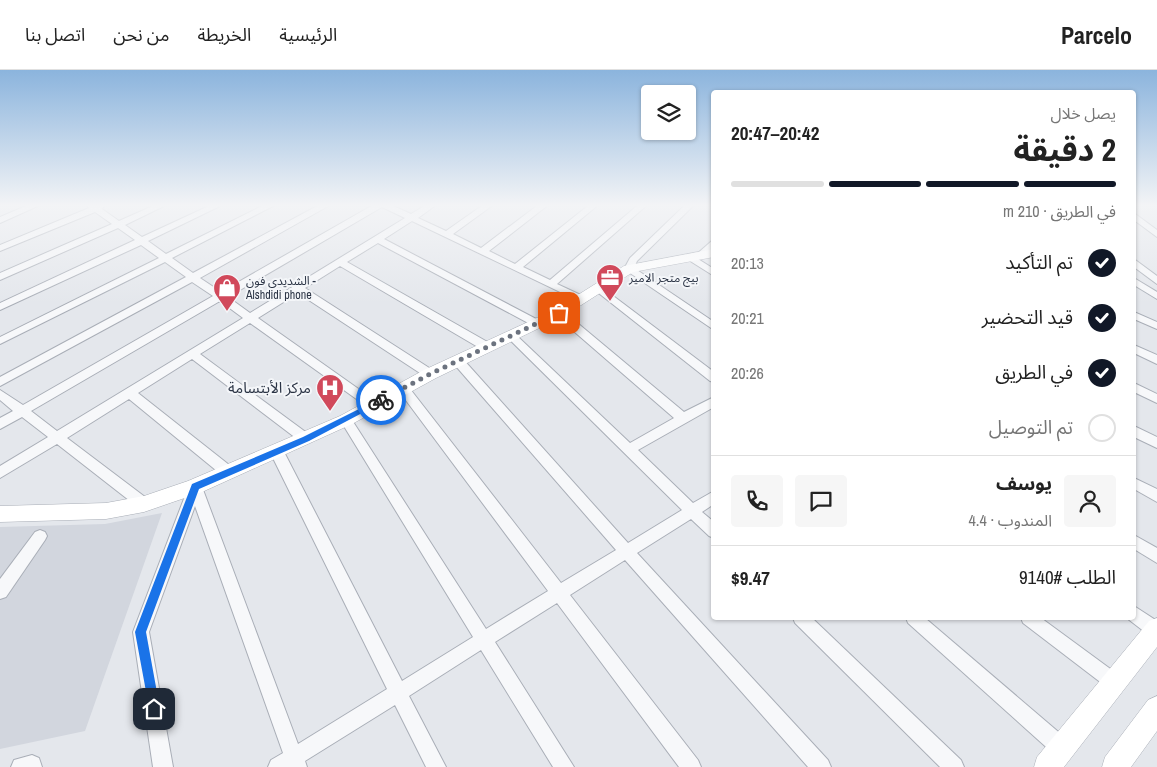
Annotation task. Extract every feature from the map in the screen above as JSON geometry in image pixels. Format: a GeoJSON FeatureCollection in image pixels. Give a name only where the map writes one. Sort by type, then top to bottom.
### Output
{"type":"FeatureCollection","features":[{"type":"Feature","properties":{"kind":"street"},"geometry":{"type":"LineString","coordinates":[[0,248],[24,238]]}},
{"type":"Feature","properties":{"kind":"street"},"geometry":{"type":"LineString","coordinates":[[0,277],[90,238]]}},
{"type":"Feature","properties":{"kind":"street"},"geometry":{"type":"LineString","coordinates":[[136,238],[373,405]]}},
{"type":"Feature","properties":{"kind":"street"},"geometry":{"type":"LineString","coordinates":[[0,307],[148,238]]}},
{"type":"Feature","properties":{"kind":"street"},"geometry":{"type":"LineString","coordinates":[[0,341],[207,238]]}},
{"type":"Feature","properties":{"kind":"street"},"geometry":{"type":"LineString","coordinates":[[0,382],[266,238]]}},
{"type":"Feature","properties":{"kind":"street"},"geometry":{"type":"LineString","coordinates":[[0,424],[323,238]]}},
{"type":"Feature","properties":{"kind":"street"},"geometry":{"type":"LineString","coordinates":[[453,238],[581,299]]}},
{"type":"Feature","properties":{"kind":"street"},"geometry":{"type":"LineString","coordinates":[[482,252],[501,238]]}},
{"type":"Feature","properties":{"kind":"street"},"geometry":{"type":"LineString","coordinates":[[516,268],[554,238]]}},
{"type":"Feature","properties":{"kind":"street"},"geometry":{"type":"LineString","coordinates":[[550,285],[605,238]]}},
{"type":"Feature","properties":{"kind":"street"},"geometry":{"type":"LineString","coordinates":[[629,269],[633,260],[656,238]]}},
{"type":"Feature","properties":{"kind":"street"},"geometry":{"type":"LineString","coordinates":[[0,473],[378,239],[536,323]]}},
{"type":"Feature","properties":{"kind":"street"},"geometry":{"type":"LineString","coordinates":[[0,514],[106,511],[144,504],[195,487],[346,420],[430,374],[559,313],[629,269],[702,255],[711,245]]}},
{"type":"Feature","properties":{"kind":"street"},"geometry":{"type":"LineString","coordinates":[[702,255],[711,268]]}},
{"type":"Feature","properties":{"kind":"street"},"geometry":{"type":"LineString","coordinates":[[340,262],[488,347]]}},
{"type":"Feature","properties":{"kind":"street"},"geometry":{"type":"LineString","coordinates":[[1136,264],[1157,281]]}},
{"type":"Feature","properties":{"kind":"street"},"geometry":{"type":"LineString","coordinates":[[629,269],[711,325]]}},
{"type":"Feature","properties":{"kind":"street"},"geometry":{"type":"LineString","coordinates":[[1136,283],[1157,296]]}},
{"type":"Feature","properties":{"kind":"street"},"geometry":{"type":"LineString","coordinates":[[298,288],[430,374]]}},
{"type":"Feature","properties":{"kind":"street"},"geometry":{"type":"LineString","coordinates":[[600,289],[711,376]]}},
{"type":"Feature","properties":{"kind":"street"},"geometry":{"type":"LineString","coordinates":[[559,313],[684,419]]}},
{"type":"Feature","properties":{"kind":"street"},"geometry":{"type":"LineString","coordinates":[[1136,317],[1157,326]]}},
{"type":"Feature","properties":{"kind":"street"},"geometry":{"type":"LineString","coordinates":[[511,336],[711,529]]}},
{"type":"Feature","properties":{"kind":"street"},"geometry":{"type":"LineString","coordinates":[[1136,350],[1157,360]]}},
{"type":"Feature","properties":{"kind":"street"},"geometry":{"type":"LineString","coordinates":[[192,354],[306,439]]}},
{"type":"Feature","properties":{"kind":"street"},"geometry":{"type":"LineString","coordinates":[[458,361],[821,767]]}},
{"type":"Feature","properties":{"kind":"street"},"geometry":{"type":"LineString","coordinates":[[403,388],[691,767]]}},
{"type":"Feature","properties":{"kind":"street"},"geometry":{"type":"LineString","coordinates":[[1136,388],[1157,399]]}},
{"type":"Feature","properties":{"kind":"street"},"geometry":{"type":"LineString","coordinates":[[129,393],[228,472]]}},
{"type":"Feature","properties":{"kind":"street"},"geometry":{"type":"LineString","coordinates":[[0,394],[144,504]]}},
{"type":"Feature","properties":{"kind":"street"},"geometry":{"type":"LineString","coordinates":[[628,450],[711,403]]}},
{"type":"Feature","properties":{"kind":"street"},"geometry":{"type":"LineString","coordinates":[[346,420],[564,767]]}},
{"type":"Feature","properties":{"kind":"street"},"geometry":{"type":"LineString","coordinates":[[1136,432],[1157,443]]}},
{"type":"Feature","properties":{"kind":"street"},"geometry":{"type":"LineString","coordinates":[[277,452],[436,767]]}},
{"type":"Feature","properties":{"kind":"street"},"geometry":{"type":"LineString","coordinates":[[1136,484],[1157,496]]}},
{"type":"Feature","properties":{"kind":"street"},"geometry":{"type":"LineString","coordinates":[[195,487],[295,762]]}},
{"type":"Feature","properties":{"kind":"street"},"geometry":{"type":"LineString","coordinates":[[164,767],[141,632],[195,487]]}},
{"type":"Feature","properties":{"kind":"street"},"geometry":{"type":"LineString","coordinates":[[278,767],[295,762],[399,692],[711,499]]}},
{"type":"Feature","properties":{"kind":"street"},"geometry":{"type":"LineString","coordinates":[[0,592],[40,536]]}},
{"type":"Feature","properties":{"kind":"street"},"geometry":{"type":"LineString","coordinates":[[1136,542],[1157,556]]}},
{"type":"Feature","properties":{"kind":"street"},"geometry":{"type":"LineString","coordinates":[[1047,767],[1157,630],[1136,615]]}},
{"type":"Feature","properties":{"kind":"street"},"geometry":{"type":"LineString","coordinates":[[803,620],[954,767]]}},
{"type":"Feature","properties":{"kind":"street"},"geometry":{"type":"LineString","coordinates":[[916,620],[1062,748]]}},
{"type":"Feature","properties":{"kind":"street"},"geometry":{"type":"LineString","coordinates":[[1032,620],[1114,682]]}},
{"type":"Feature","properties":{"kind":"street"},"geometry":{"type":"LineString","coordinates":[[1115,767],[1157,709]]}},
{"type":"Feature","properties":{"kind":"street"},"geometry":{"type":"LineString","coordinates":[[21,767],[32,765],[32,767]]}},
{"type":"Feature","properties":{"kind":"shaded area"},"geometry":{"type":"Polygon","coordinates":[[[162,513],[85,731],[0,749],[0,527],[105,524],[162,513]]]}},
{"type":"Feature","properties":{"kind":"way so far"},"geometry":{"type":"LineString","coordinates":[[381,400],[430,374],[559,313]]}},
{"type":"Feature","properties":{"kind":"place","name":"بيج متجر الامير"},"geometry":{"type":"Point","coordinates":[610,302]}},
{"type":"Feature","properties":{"kind":"place","name":"الشديدي فون - Alshdidi phone"},"geometry":{"type":"Point","coordinates":[227,312]}},
{"type":"Feature","properties":{"kind":"place","name":"مركز الأبتسامة"},"geometry":{"type":"Point","coordinates":[330,412]}},
{"type":"Feature","properties":{"kind":"route"},"geometry":{"type":"LineString","coordinates":[[154,709],[141,632],[195,487],[306,439],[346,420],[381,400]]}}]}
